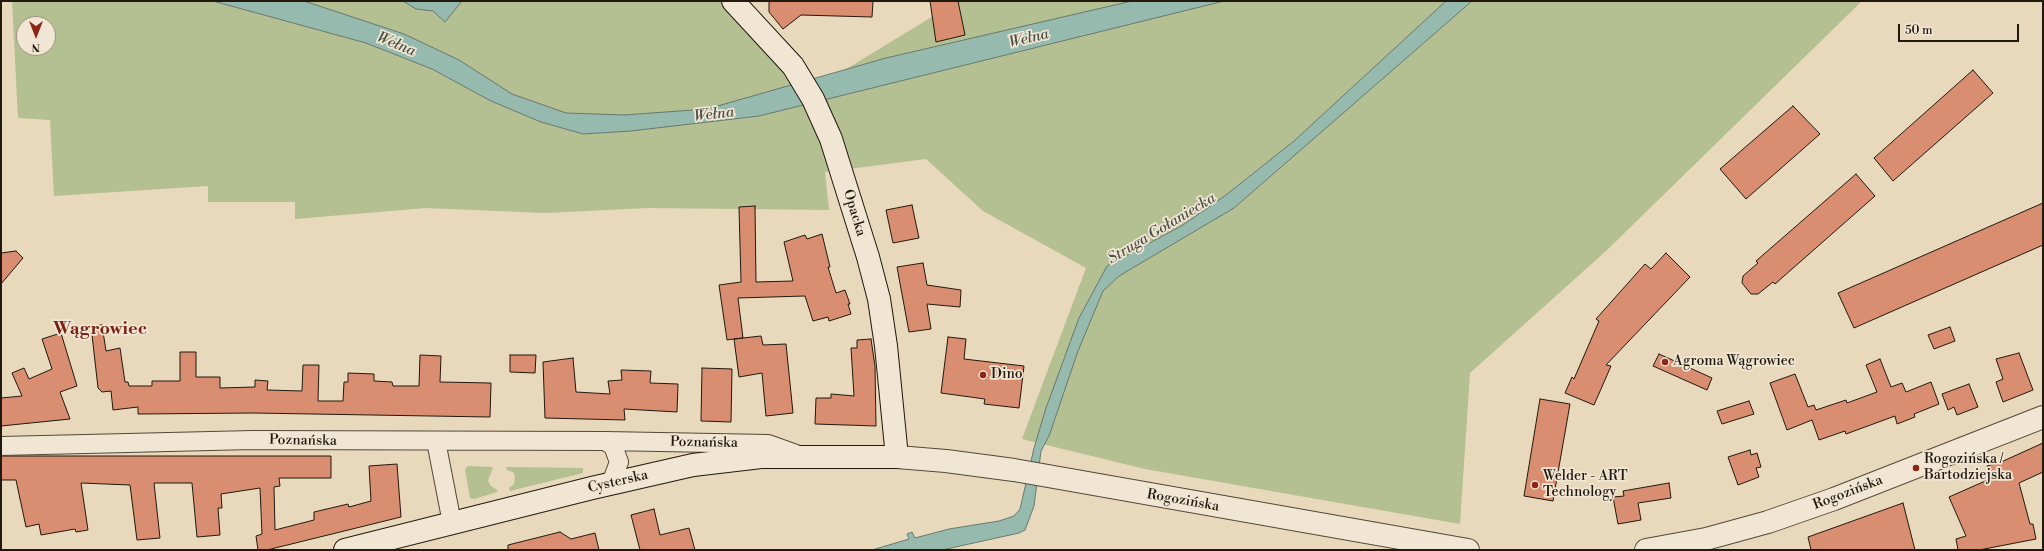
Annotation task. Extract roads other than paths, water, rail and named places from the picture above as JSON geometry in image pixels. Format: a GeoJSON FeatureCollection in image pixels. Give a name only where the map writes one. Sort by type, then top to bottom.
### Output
{"type":"FeatureCollection","features":[{"type":"Feature","properties":{"kind":"main road","name":"Opacka"},"geometry":{"type":"LineString","coordinates":[[733,1],[794,66],[813,99],[831,139],[872,272],[880,306],[886,346],[897,457]]}},
{"type":"Feature","properties":{"kind":"main road","name":"Rogozińska"},"geometry":{"type":"LineString","coordinates":[[1646,550],[1706,539],[1775,519],[1841,496],[2043,418]]}},
{"type":"Feature","properties":{"kind":"main road","name":"Cysterska"},"geometry":{"type":"LineString","coordinates":[[345,550],[606,485],[693,465],[761,456],[897,457]]}},
{"type":"Feature","properties":{"kind":"main road","name":"Rogozińska"},"geometry":{"type":"LineString","coordinates":[[897,457],[946,461],[1014,470],[1468,550]]}},
{"type":"Feature","properties":{"kind":"street","name":"Poznańska"},"geometry":{"type":"LineString","coordinates":[[1,446],[253,440],[605,441],[768,444],[801,456]]}},
{"type":"Feature","properties":{"kind":"street"},"geometry":{"type":"LineString","coordinates":[[436,441],[452,523]]}},
{"type":"Feature","properties":{"kind":"street"},"geometry":{"type":"LineString","coordinates":[[605,441],[613,446],[619,462],[613,478],[606,485]]}},
{"type":"Feature","properties":{"kind":"water","name":"Wełna"},"geometry":{"type":"Polygon","coordinates":[[[213,1],[304,1],[404,34],[459,60],[512,94],[566,113],[624,115],[707,109],[886,58],[1132,1],[1224,1],[759,116],[631,131],[583,134],[541,122],[491,101],[432,69],[366,43],[213,1]]]}},
{"type":"Feature","properties":{"kind":"water"},"geometry":{"type":"Polygon","coordinates":[[[403,1],[462,1],[445,22],[433,11],[416,9],[403,1]]]}},
{"type":"Feature","properties":{"kind":"water"},"geometry":{"type":"Polygon","coordinates":[[[1446,1],[1472,1],[1234,208],[1119,276],[1103,291],[1078,351],[1049,436],[1041,451],[1034,506],[1025,530],[1019,533],[942,550],[872,550],[909,539],[907,534],[912,532],[915,538],[949,529],[999,521],[1014,516],[1020,509],[1034,448],[1046,408],[1079,318],[1107,266],[1183,225],[1226,195],[1294,141],[1446,1]]]}},
{"type":"Feature","properties":{"kind":"place","name":"Agroma Wągrowiec"},"geometry":{"type":"Point","coordinates":[1665,362]}},
{"type":"Feature","properties":{"kind":"place","name":"Dino"},"geometry":{"type":"Point","coordinates":[983,375]}},
{"type":"Feature","properties":{"kind":"place","name":"Rogozińska / Bartodziejska"},"geometry":{"type":"Point","coordinates":[1916,468]}},
{"type":"Feature","properties":{"kind":"place","name":"Welder - ART Technology"},"geometry":{"type":"Point","coordinates":[1535,485]}},
{"type":"Feature","properties":{"kind":"district","name":"Wągrowiec"},"geometry":{"type":"Point","coordinates":[100,330]}},
{"type":"Feature","properties":{"kind":"water label","name":"Struga Gołaniecka"},"geometry":{"type":"Point","coordinates":[1162,229]}}]}
